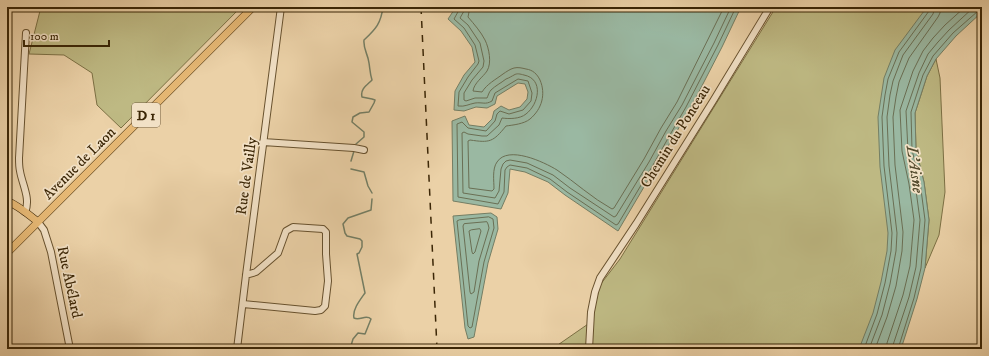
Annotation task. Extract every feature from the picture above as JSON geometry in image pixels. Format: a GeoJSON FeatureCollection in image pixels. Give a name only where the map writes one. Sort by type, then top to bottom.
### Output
{"type":"FeatureCollection","features":[{"type":"Feature","properties":{"kind":"main road","name":"Avenue de Laon"},"geometry":{"type":"LineString","coordinates":[[7,253],[253,7]]}},
{"type":"Feature","properties":{"kind":"main road"},"geometry":{"type":"LineString","coordinates":[[7,201],[14,204],[38,222]]}},
{"type":"Feature","properties":{"kind":"street","name":"Rue de Vailly"},"geometry":{"type":"LineString","coordinates":[[237,349],[281,7]]}},
{"type":"Feature","properties":{"kind":"street","name":"Chemin du Ponceau"},"geometry":{"type":"LineString","coordinates":[[589,349],[591,312],[595,292],[600,278],[714,101],[770,7]]}},
{"type":"Feature","properties":{"kind":"street"},"geometry":{"type":"LineString","coordinates":[[25,212],[27,201],[20,171],[19,158],[26,33]]}},
{"type":"Feature","properties":{"kind":"street"},"geometry":{"type":"LineString","coordinates":[[263,142],[354,148],[364,150]]}},
{"type":"Feature","properties":{"kind":"street","name":"Rue Abélard"},"geometry":{"type":"LineString","coordinates":[[38,222],[44,230],[51,252],[70,349]]}},
{"type":"Feature","properties":{"kind":"street"},"geometry":{"type":"LineString","coordinates":[[243,304],[315,311],[321,310],[325,306],[328,281],[326,232],[323,229],[293,227],[286,231],[278,252],[256,272],[246,275]]}},
{"type":"Feature","properties":{"kind":"shaded area"},"geometry":{"type":"Polygon","coordinates":[[[41,7],[241,7],[121,128],[97,105],[92,73],[64,55],[29,54],[41,7]]]}},
{"type":"Feature","properties":{"kind":"shaded area"},"geometry":{"type":"Polygon","coordinates":[[[776,7],[946,7],[900,81],[906,282],[871,349],[552,349],[591,322],[600,285],[620,259],[776,7]]]}},
{"type":"Feature","properties":{"kind":"shaded area"},"geometry":{"type":"Polygon","coordinates":[[[936,59],[940,78],[945,192],[939,235],[925,268],[929,220],[924,182],[916,150],[915,113],[927,76],[936,59]]]}},
{"type":"Feature","properties":{"kind":"water"},"geometry":{"type":"Polygon","coordinates":[[[456,7],[741,7],[690,109],[618,231],[548,182],[525,172],[510,169],[508,193],[501,209],[453,201],[452,121],[465,116],[469,125],[484,127],[492,119],[494,111],[501,106],[509,110],[520,107],[527,99],[528,92],[525,84],[518,83],[497,96],[495,104],[487,108],[476,107],[464,111],[454,110],[455,91],[464,75],[475,62],[472,47],[461,31],[448,19],[456,7]]]}},
{"type":"Feature","properties":{"kind":"water","name":"L'Aisne"},"geometry":{"type":"Polygon","coordinates":[[[927,7],[982,7],[982,12],[956,36],[936,59],[927,76],[915,113],[916,150],[924,182],[929,220],[925,268],[901,349],[859,349],[873,313],[887,251],[888,233],[880,167],[878,117],[884,78],[895,50],[927,7]]]}},
{"type":"Feature","properties":{"kind":"water"},"geometry":{"type":"Polygon","coordinates":[[[491,213],[497,217],[498,229],[488,263],[474,337],[468,339],[465,328],[453,216],[491,213]]]}},
{"type":"Feature","properties":{"kind":"waterway"},"geometry":{"type":"LineString","coordinates":[[356,144],[364,137],[364,132],[352,122],[353,117],[360,113],[369,112],[375,100],[362,97],[363,89],[372,80],[364,40],[377,25],[381,17],[383,7]]}},
{"type":"Feature","properties":{"kind":"waterway"},"geometry":{"type":"LineString","coordinates":[[351,161],[354,151]]}},
{"type":"Feature","properties":{"kind":"waterway"},"geometry":{"type":"LineString","coordinates":[[351,169],[364,172],[368,186],[372,193]]}},
{"type":"Feature","properties":{"kind":"waterway"},"geometry":{"type":"LineString","coordinates":[[350,349],[353,339],[358,333],[365,334],[371,319],[367,317],[358,319],[354,318],[355,308],[365,293],[357,254],[362,247],[362,241],[360,239],[347,236],[343,224],[348,218],[371,210],[372,199]]}},
{"type":"Feature","properties":{"kind":"railway"},"geometry":{"type":"LineString","coordinates":[[421,7],[437,349]]}}]}
